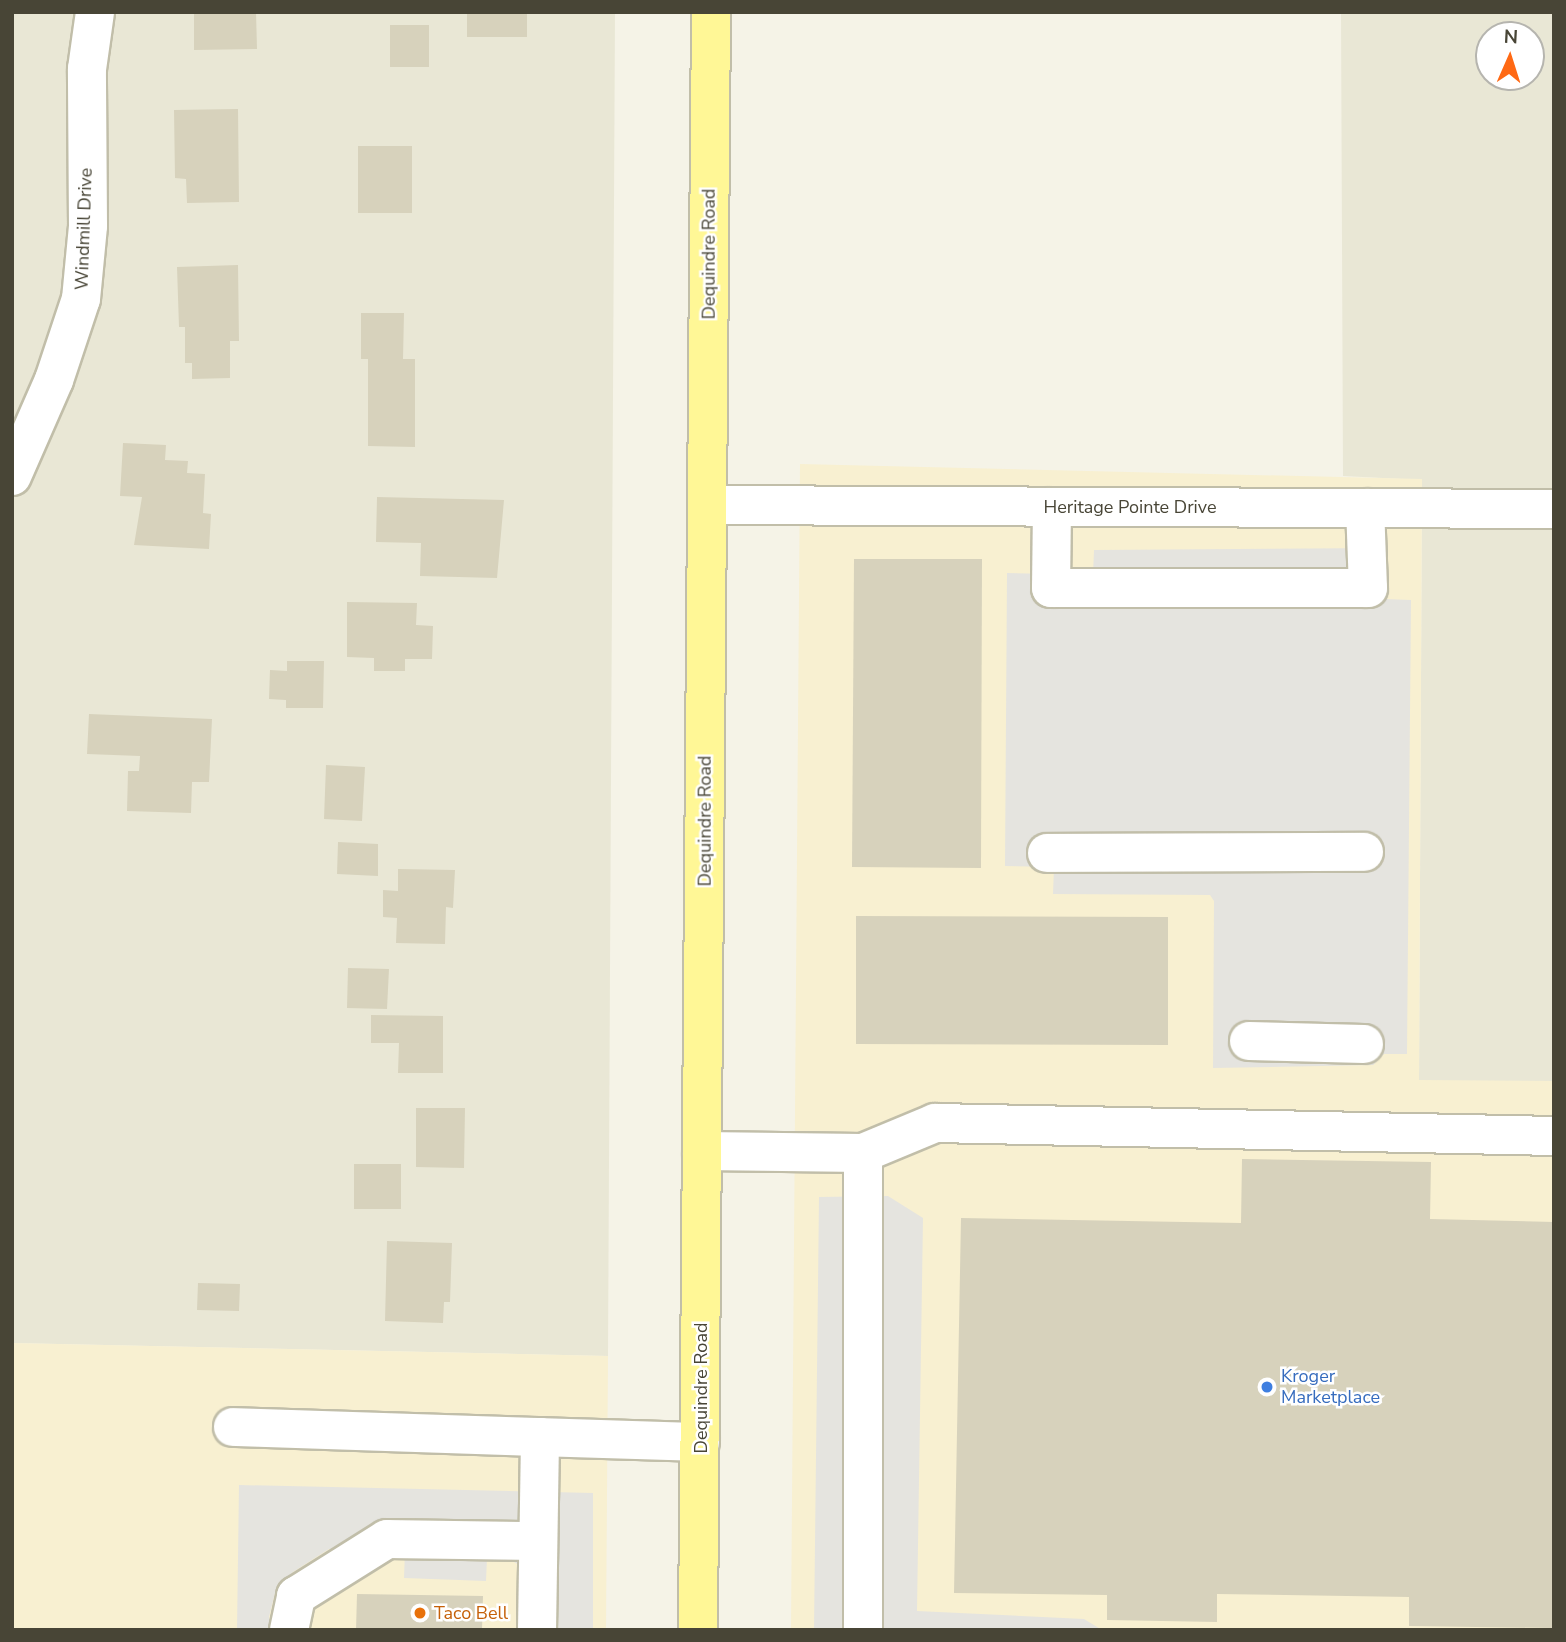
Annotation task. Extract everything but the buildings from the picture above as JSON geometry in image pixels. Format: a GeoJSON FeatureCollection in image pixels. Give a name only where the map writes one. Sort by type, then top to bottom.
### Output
{"type":"FeatureCollection","features":[{"type":"Feature","properties":{"kind":"main road","name":"Dequindre Road"},"geometry":{"type":"LineString","coordinates":[[698,1630],[711,12]]}},
{"type":"Feature","properties":{"kind":"street","name":"Windmill Drive"},"geometry":{"type":"LineString","coordinates":[[12,476],[63,357],[81,299],[88,226],[87,69],[95,12]]}},
{"type":"Feature","properties":{"kind":"street","name":"Heritage Pointe Drive"},"geometry":{"type":"LineString","coordinates":[[707,505],[1554,509]]}},
{"type":"Feature","properties":{"kind":"street"},"geometry":{"type":"LineString","coordinates":[[1052,507],[1051,588],[1368,588],[1365,508]]}},
{"type":"Feature","properties":{"kind":"street"},"geometry":{"type":"LineString","coordinates":[[1047,853],[1364,852]]}},
{"type":"Feature","properties":{"kind":"street"},"geometry":{"type":"LineString","coordinates":[[1249,1041],[1363,1044]]}},
{"type":"Feature","properties":{"kind":"street"},"geometry":{"type":"LineString","coordinates":[[702,1151],[863,1153],[935,1123],[1554,1136]]}},
{"type":"Feature","properties":{"kind":"street"},"geometry":{"type":"LineString","coordinates":[[863,1153],[863,1630]]}},
{"type":"Feature","properties":{"kind":"street"},"geometry":{"type":"LineString","coordinates":[[233,1427],[700,1442]]}},
{"type":"Feature","properties":{"kind":"street"},"geometry":{"type":"LineString","coordinates":[[537,1630],[540,1437]]}},
{"type":"Feature","properties":{"kind":"street"},"geometry":{"type":"LineString","coordinates":[[289,1630],[296,1596],[387,1539],[538,1541]]}},
{"type":"Feature","properties":{"kind":"shaded area"},"geometry":{"type":"Polygon","coordinates":[[[12,12],[615,12],[608,1356],[12,1343],[12,12]]]}},
{"type":"Feature","properties":{"kind":"shaded area"},"geometry":{"type":"Polygon","coordinates":[[[1341,12],[1554,12],[1554,1081],[1419,1081],[1422,480],[1343,476],[1341,12]]]}},
{"type":"Feature","properties":{"kind":"shaded area"},"geometry":{"type":"Polygon","coordinates":[[[800,464],[1422,479],[1419,1080],[1554,1081],[1554,1630],[791,1630],[800,464]]]}},
{"type":"Feature","properties":{"kind":"shaded area"},"geometry":{"type":"Polygon","coordinates":[[[1384,548],[1384,599],[1411,600],[1407,1054],[1384,1054],[1373,1065],[1213,1068],[1214,901],[1210,895],[1053,894],[1054,867],[1005,866],[1007,573],[1093,575],[1094,550],[1384,548]]]}},
{"type":"Feature","properties":{"kind":"shaded area"},"geometry":{"type":"Polygon","coordinates":[[[888,1196],[923,1218],[917,1611],[1084,1619],[1102,1630],[814,1630],[819,1197],[888,1196]]]}},
{"type":"Feature","properties":{"kind":"shaded area"},"geometry":{"type":"Polygon","coordinates":[[[12,1343],[608,1356],[606,1630],[12,1630],[12,1343]]]}},
{"type":"Feature","properties":{"kind":"shaded area"},"geometry":{"type":"Polygon","coordinates":[[[239,1485],[593,1493],[593,1630],[518,1630],[519,1565],[506,1557],[487,1558],[486,1581],[404,1578],[405,1550],[329,1549],[293,1572],[275,1593],[269,1617],[273,1630],[237,1630],[239,1485]]]}},
{"type":"Feature","properties":{"kind":"place","name":"Kroger Marketplace"},"geometry":{"type":"Point","coordinates":[1267,1387]}},
{"type":"Feature","properties":{"kind":"place","name":"Taco Bell"},"geometry":{"type":"Point","coordinates":[420,1613]}}]}
